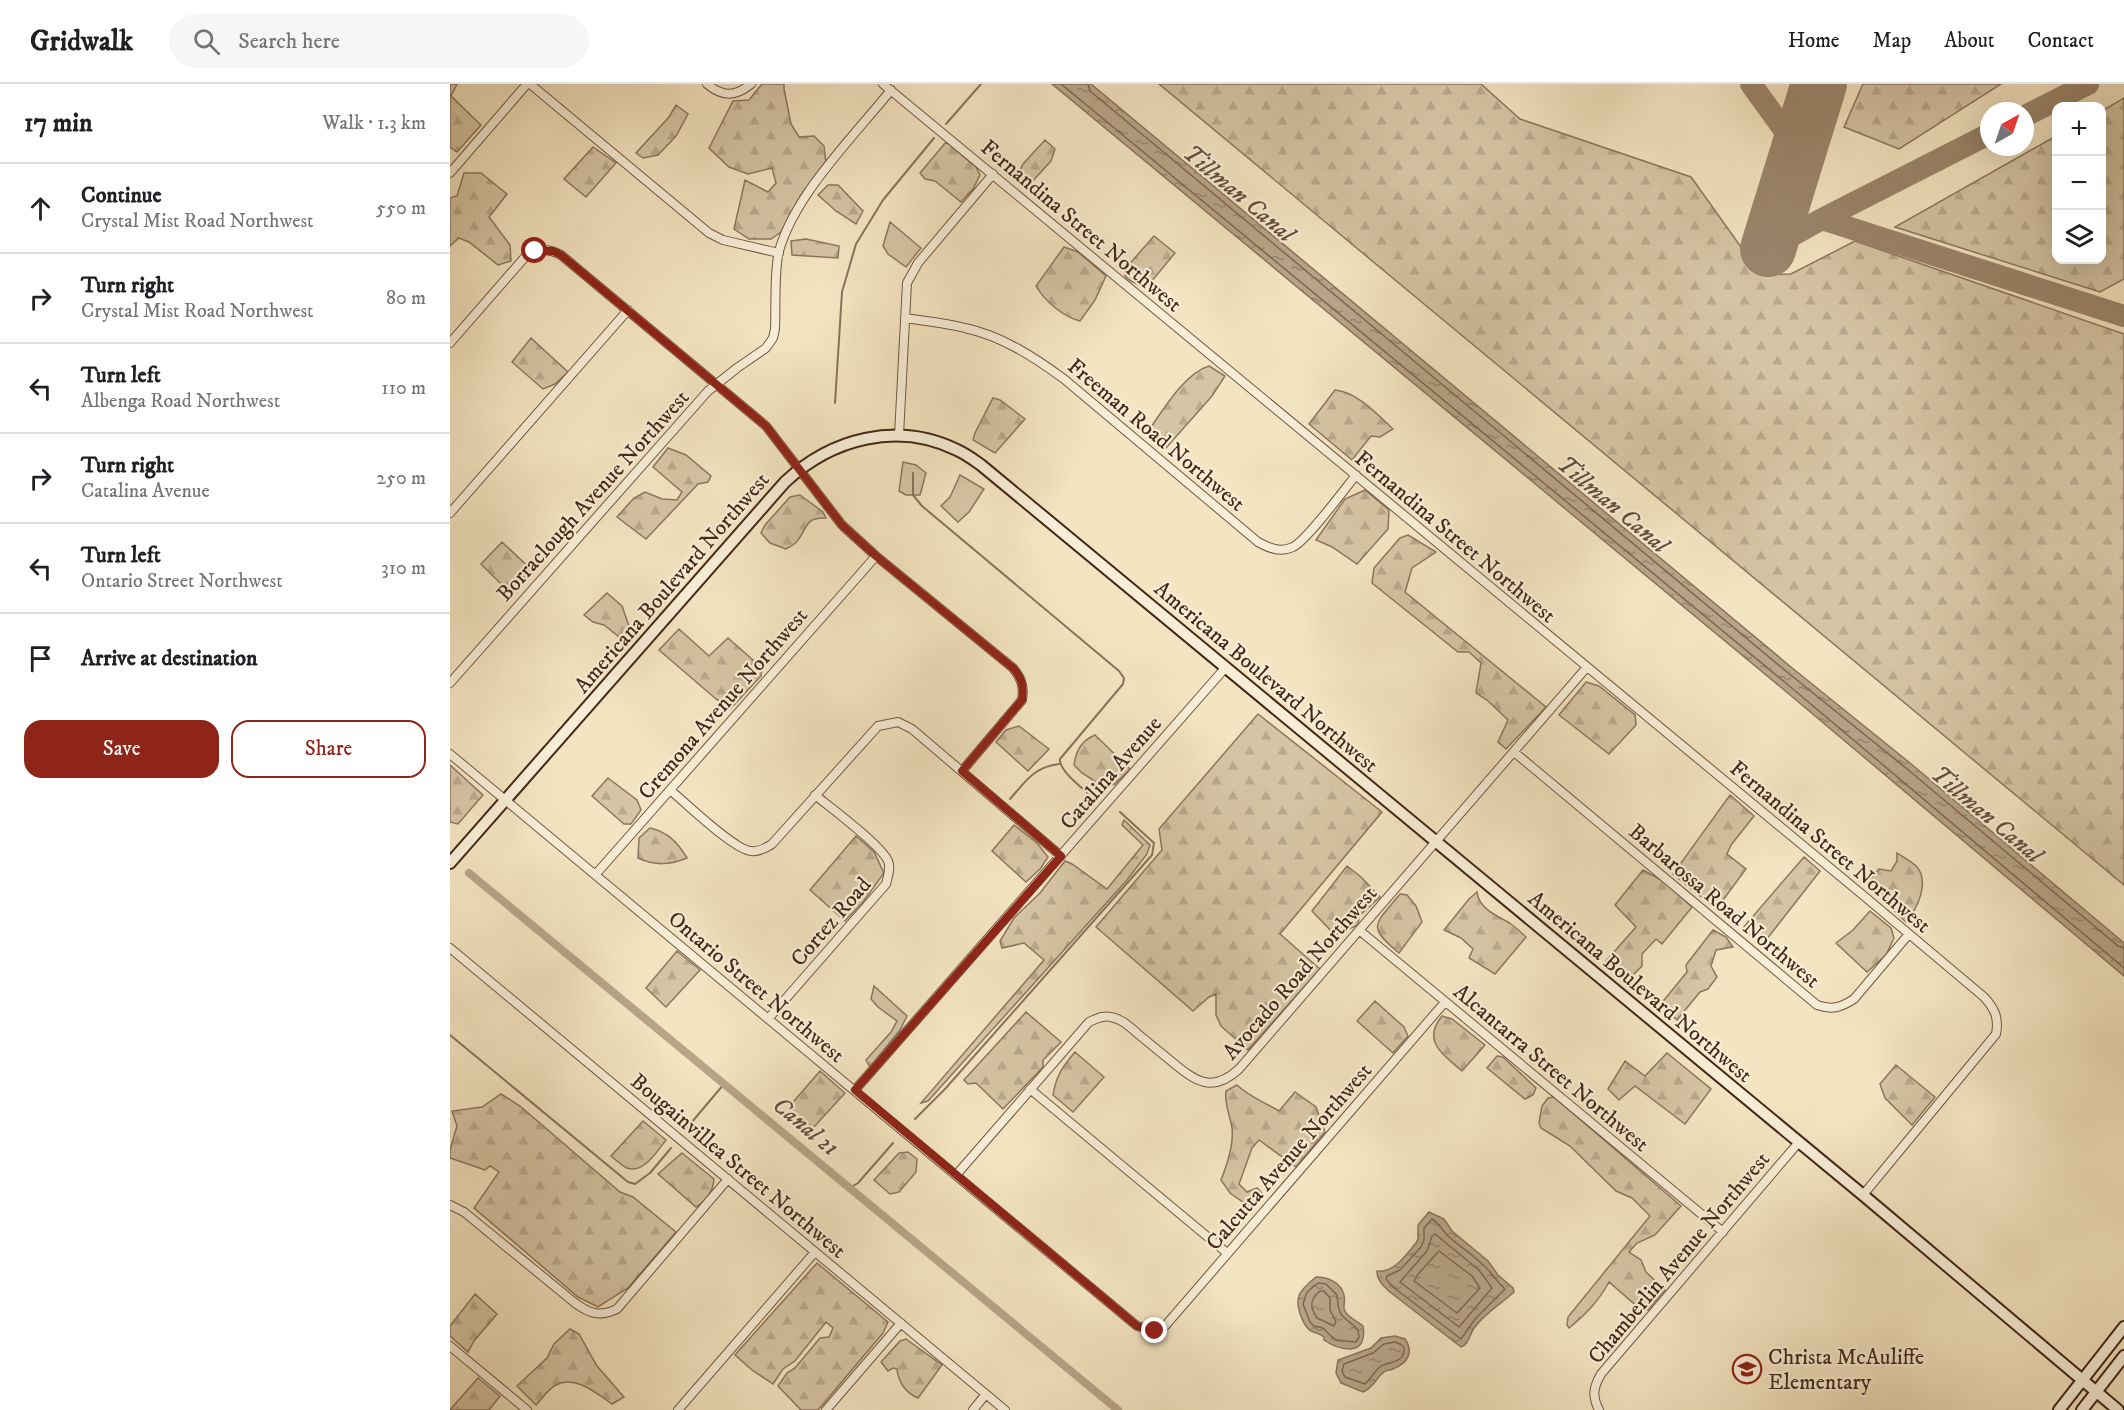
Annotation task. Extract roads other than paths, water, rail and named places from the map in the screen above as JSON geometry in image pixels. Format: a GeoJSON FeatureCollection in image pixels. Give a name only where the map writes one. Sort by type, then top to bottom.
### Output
{"type":"FeatureCollection","features":[{"type":"Feature","properties":{"kind":"street"},"geometry":{"type":"LineString","coordinates":[[450,173],[453,163],[529,84],[709,233],[723,240],[779,253]]}},
{"type":"Feature","properties":{"kind":"street"},"geometry":{"type":"LineString","coordinates":[[707,84],[714,90],[727,94],[738,93],[751,84]]}},
{"type":"Feature","properties":{"kind":"street","name":"Fernandina Street Northwest"},"geometry":{"type":"LineString","coordinates":[[884,84],[1909,934],[1993,1007],[1999,1021],[1995,1034],[1863,1195]]}},
{"type":"Feature","properties":{"kind":"street","name":"Borraclough Avenue Northwest"},"geometry":{"type":"LineString","coordinates":[[450,683],[708,391],[766,348],[772,339],[779,253],[793,216],[814,184],[891,90]]}},
{"type":"Feature","properties":{"kind":"street"},"geometry":{"type":"LineString","coordinates":[[899,435],[908,283],[918,263],[993,174]]}},
{"type":"Feature","properties":{"kind":"street"},"geometry":{"type":"LineString","coordinates":[[450,342],[525,257],[535,251],[553,251],[561,255],[717,384],[766,426],[842,525],[876,556],[1013,668],[1020,677],[1023,689],[1022,700],[962,771]]}},
{"type":"Feature","properties":{"kind":"street"},"geometry":{"type":"LineString","coordinates":[[450,513],[628,310]]}},
{"type":"Feature","properties":{"kind":"street","name":"Freeman Road Northwest"},"geometry":{"type":"LineString","coordinates":[[905,318],[966,328],[994,337],[1030,355],[1064,379],[1269,549],[1281,550],[1294,546],[1356,475]]}},
{"type":"Feature","properties":{"kind":"street","name":"Americana Boulevard Northwest"},"geometry":{"type":"LineString","coordinates":[[450,863],[785,482],[799,469],[820,454],[862,439],[899,435],[928,440],[957,450],[981,465],[1863,1195],[2117,1409]]}},
{"type":"Feature","properties":{"kind":"street","name":"Cremona Avenue Northwest"},"geometry":{"type":"LineString","coordinates":[[596,874],[876,556]]}},
{"type":"Feature","properties":{"kind":"street","name":"Catalina Avenue"},"geometry":{"type":"LineString","coordinates":[[855,1090],[1226,667]]}},
{"type":"Feature","properties":{"kind":"street","name":"Avocado Road Northwest"},"geometry":{"type":"LineString","coordinates":[[957,1174],[1089,1023],[1103,1016],[1113,1017],[1126,1023],[1189,1076],[1203,1083],[1217,1083],[1229,1078],[1587,667]]}},
{"type":"Feature","properties":{"kind":"street"},"geometry":{"type":"LineString","coordinates":[[670,790],[733,843],[749,852],[762,850],[772,844],[878,726],[898,722],[912,729],[1061,856]]}},
{"type":"Feature","properties":{"kind":"street","name":"Barbarossa Road Northwest"},"geometry":{"type":"LineString","coordinates":[[1514,752],[1817,1005],[1830,1009],[1842,1007],[1854,999],[1909,934]]}},
{"type":"Feature","properties":{"kind":"street","name":"Ontario Street Northwest"},"geometry":{"type":"LineString","coordinates":[[450,753],[1137,1326],[1155,1331]]}},
{"type":"Feature","properties":{"kind":"street","name":"Cortez Road"},"geometry":{"type":"LineString","coordinates":[[768,1019],[886,884],[890,871],[888,861],[880,850],[815,795]]}},
{"type":"Feature","properties":{"kind":"street","name":"Alcantarra Street Northwest"},"geometry":{"type":"LineString","coordinates":[[1359,930],[1723,1232]]}},
{"type":"Feature","properties":{"kind":"street","name":"Bougainvillea Street Northwest"},"geometry":{"type":"LineString","coordinates":[[450,948],[1005,1410]]}},
{"type":"Feature","properties":{"kind":"street","name":"Calcutta Avenue Northwest"},"geometry":{"type":"LineString","coordinates":[[1155,1331],[1165,1326],[1445,1002]]}},
{"type":"Feature","properties":{"kind":"street"},"geometry":{"type":"LineString","coordinates":[[1030,1089],[1227,1253]]}},
{"type":"Feature","properties":{"kind":"street","name":"Chamberlin Avenue Northwest"},"geometry":{"type":"LineString","coordinates":[[1599,1410],[1593,1398],[1594,1386],[1601,1374],[1799,1143]]}},
{"type":"Feature","properties":{"kind":"street"},"geometry":{"type":"LineString","coordinates":[[450,1205],[464,1212],[574,1303],[591,1314],[605,1315],[617,1309],[728,1179]]}},
{"type":"Feature","properties":{"kind":"street"},"geometry":{"type":"LineString","coordinates":[[678,1410],[815,1252]]}},
{"type":"Feature","properties":{"kind":"street"},"geometry":{"type":"LineString","coordinates":[[826,1410],[901,1323]]}},
{"type":"Feature","properties":{"kind":"street"},"geometry":{"type":"LineString","coordinates":[[2059,1410],[2124,1327]]}},
{"type":"Feature","properties":{"kind":"street"},"geometry":{"type":"LineString","coordinates":[[450,1346],[527,1410]]}},
{"type":"Feature","properties":{"kind":"street"},"geometry":{"type":"LineString","coordinates":[[2082,1410],[2124,1356]]}},
{"type":"Feature","properties":{"kind":"street"},"geometry":{"type":"LineString","coordinates":[[973,1410],[986,1394]]}},
{"type":"Feature","properties":{"kind":"water"},"geometry":{"type":"Polygon","coordinates":[[[1052,84],[1091,84],[1791,667],[1910,763],[2124,943],[2124,976],[1783,689],[1052,84]]]}},
{"type":"Feature","properties":{"kind":"water"},"geometry":{"type":"Polygon","coordinates":[[[1429,1212],[1444,1219],[1452,1231],[1488,1261],[1498,1275],[1513,1288],[1514,1292],[1483,1318],[1461,1347],[1390,1292],[1381,1283],[1377,1274],[1377,1271],[1394,1266],[1408,1253],[1418,1239],[1418,1225],[1429,1212]]]}},
{"type":"Feature","properties":{"kind":"water"},"geometry":{"type":"Polygon","coordinates":[[[1316,1277],[1333,1281],[1342,1290],[1345,1312],[1363,1326],[1362,1343],[1358,1347],[1346,1349],[1338,1347],[1309,1330],[1304,1324],[1299,1311],[1299,1295],[1305,1286],[1316,1277]]]}},
{"type":"Feature","properties":{"kind":"water"},"geometry":{"type":"Polygon","coordinates":[[[1395,1336],[1405,1339],[1409,1348],[1408,1357],[1402,1364],[1384,1372],[1363,1392],[1341,1383],[1336,1373],[1338,1360],[1371,1348],[1381,1338],[1395,1336]]]}},
{"type":"Feature","properties":{"kind":"waterway"},"geometry":{"type":"LineString","coordinates":[[946,124],[981,84]]}},
{"type":"Feature","properties":{"kind":"waterway"},"geometry":{"type":"LineString","coordinates":[[835,403],[842,292],[856,244],[883,200],[934,138]]}},
{"type":"Feature","properties":{"kind":"waterway"},"geometry":{"type":"LineString","coordinates":[[913,473],[913,495],[922,506],[1119,671],[1124,678],[1123,684],[1060,759],[1068,775],[1096,800]]}},
{"type":"Feature","properties":{"kind":"waterway"},"geometry":{"type":"LineString","coordinates":[[1010,799],[1037,772],[1059,764]]}},
{"type":"Feature","properties":{"kind":"waterway"},"geometry":{"type":"LineString","coordinates":[[915,1119],[945,1089],[1152,855],[1154,843],[1120,812]]}},
{"type":"Feature","properties":{"kind":"waterway","name":"Canal 21"},"geometry":{"type":"LineString","coordinates":[[469,873],[1118,1410]]}},
{"type":"Feature","properties":{"kind":"waterway"},"geometry":{"type":"LineString","coordinates":[[450,1035],[628,1182],[635,1184],[650,1173],[671,1148]]}},
{"type":"Feature","properties":{"kind":"waterway"},"geometry":{"type":"LineString","coordinates":[[686,1129],[724,1084]]}},
{"type":"Feature","properties":{"kind":"waterway"},"geometry":{"type":"LineString","coordinates":[[850,1188],[858,1183],[893,1143]]}},
{"type":"Feature","properties":{"kind":"place","name":"Christa McAuliffe Elementary"},"geometry":{"type":"Point","coordinates":[1747,1369]}},
{"type":"Feature","properties":{"kind":"water label","name":"Tillman Canal"},"geometry":{"type":"Point","coordinates":[1239,193]}},
{"type":"Feature","properties":{"kind":"water label","name":"Tillman Canal"},"geometry":{"type":"Point","coordinates":[1613,504]}},
{"type":"Feature","properties":{"kind":"water label","name":"Tillman Canal"},"geometry":{"type":"Point","coordinates":[1987,814]}}]}
